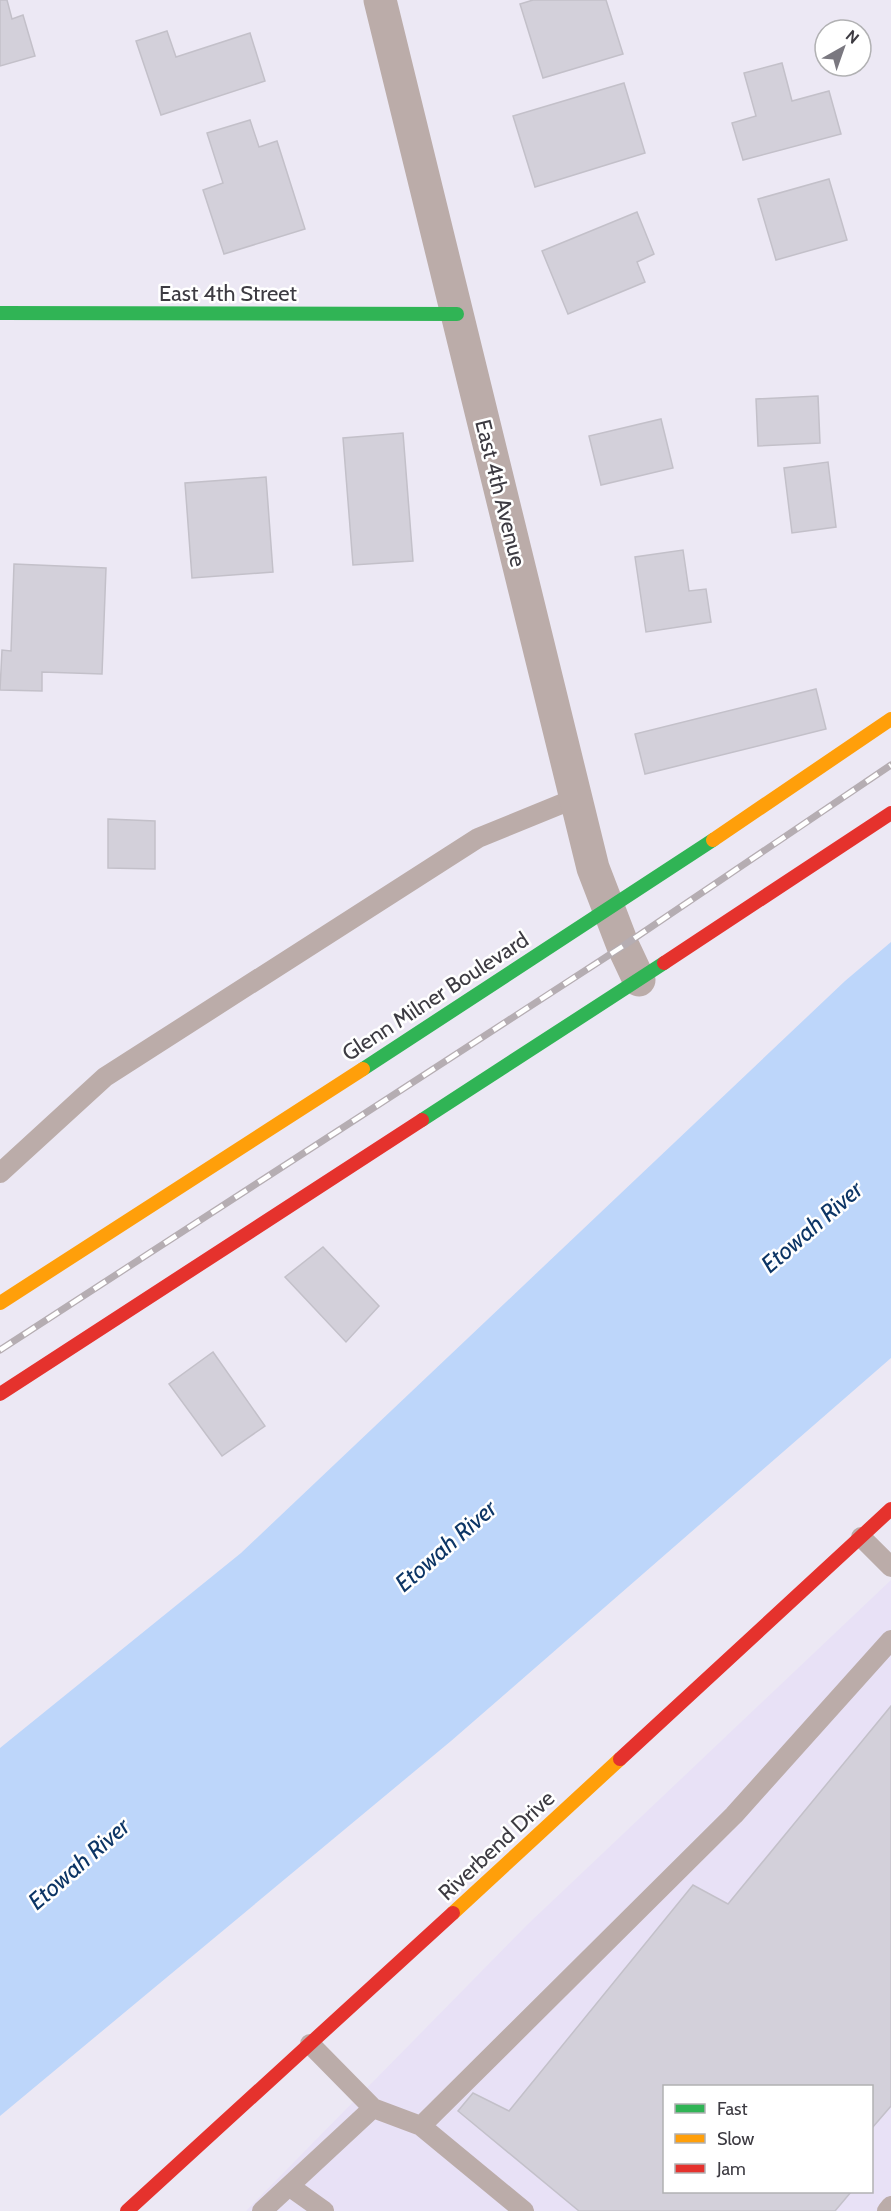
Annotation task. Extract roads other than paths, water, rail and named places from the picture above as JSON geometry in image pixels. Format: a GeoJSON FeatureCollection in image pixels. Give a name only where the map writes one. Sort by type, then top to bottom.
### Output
{"type":"FeatureCollection","features":[{"type":"Feature","properties":{"kind":"street","name":"East 4th Avenue"},"geometry":{"type":"LineString","coordinates":[[380,0],[593,868],[623,946],[639,980]]}},
{"type":"Feature","properties":{"kind":"street","name":"East 4th Street"},"geometry":{"type":"LineString","coordinates":[[0,313],[457,315]]}},
{"type":"Feature","properties":{"kind":"street","name":"Glenn Milner Boulevard"},"geometry":{"type":"LineString","coordinates":[[0,1303],[667,872],[891,719]]}},
{"type":"Feature","properties":{"kind":"street"},"geometry":{"type":"LineString","coordinates":[[0,1394],[639,980],[891,813]]}},
{"type":"Feature","properties":{"kind":"street","name":"Riverbend Drive"},"geometry":{"type":"LineString","coordinates":[[127,2211],[891,1509]]}},
{"type":"Feature","properties":{"kind":"lane"},"geometry":{"type":"LineString","coordinates":[[0,1173],[105,1077],[478,838],[576,798]]}},
{"type":"Feature","properties":{"kind":"lane"},"geometry":{"type":"LineString","coordinates":[[861,1537],[891,1568]]}},
{"type":"Feature","properties":{"kind":"lane"},"geometry":{"type":"LineString","coordinates":[[421,2126],[734,1815],[891,1640]]}},
{"type":"Feature","properties":{"kind":"lane"},"geometry":{"type":"LineString","coordinates":[[310,2044],[373,2108],[421,2126],[524,2211]]}},
{"type":"Feature","properties":{"kind":"lane"},"geometry":{"type":"LineString","coordinates":[[262,2211],[373,2108]]}},
{"type":"Feature","properties":{"kind":"lane"},"geometry":{"type":"LineString","coordinates":[[289,2186],[324,2211]]}},
{"type":"Feature","properties":{"kind":"lane"},"geometry":{"type":"LineString","coordinates":[[887,2211],[891,2206]]}},
{"type":"Feature","properties":{"kind":"water","name":"Etowah River"},"geometry":{"type":"Polygon","coordinates":[[[891,942],[891,1358],[451,1741],[0,2116],[0,1748],[241,1553],[845,981],[891,942]]]}},
{"type":"Feature","properties":{"kind":"railway"},"geometry":{"type":"LineString","coordinates":[[0,1350],[623,946],[891,765]]}}]}
